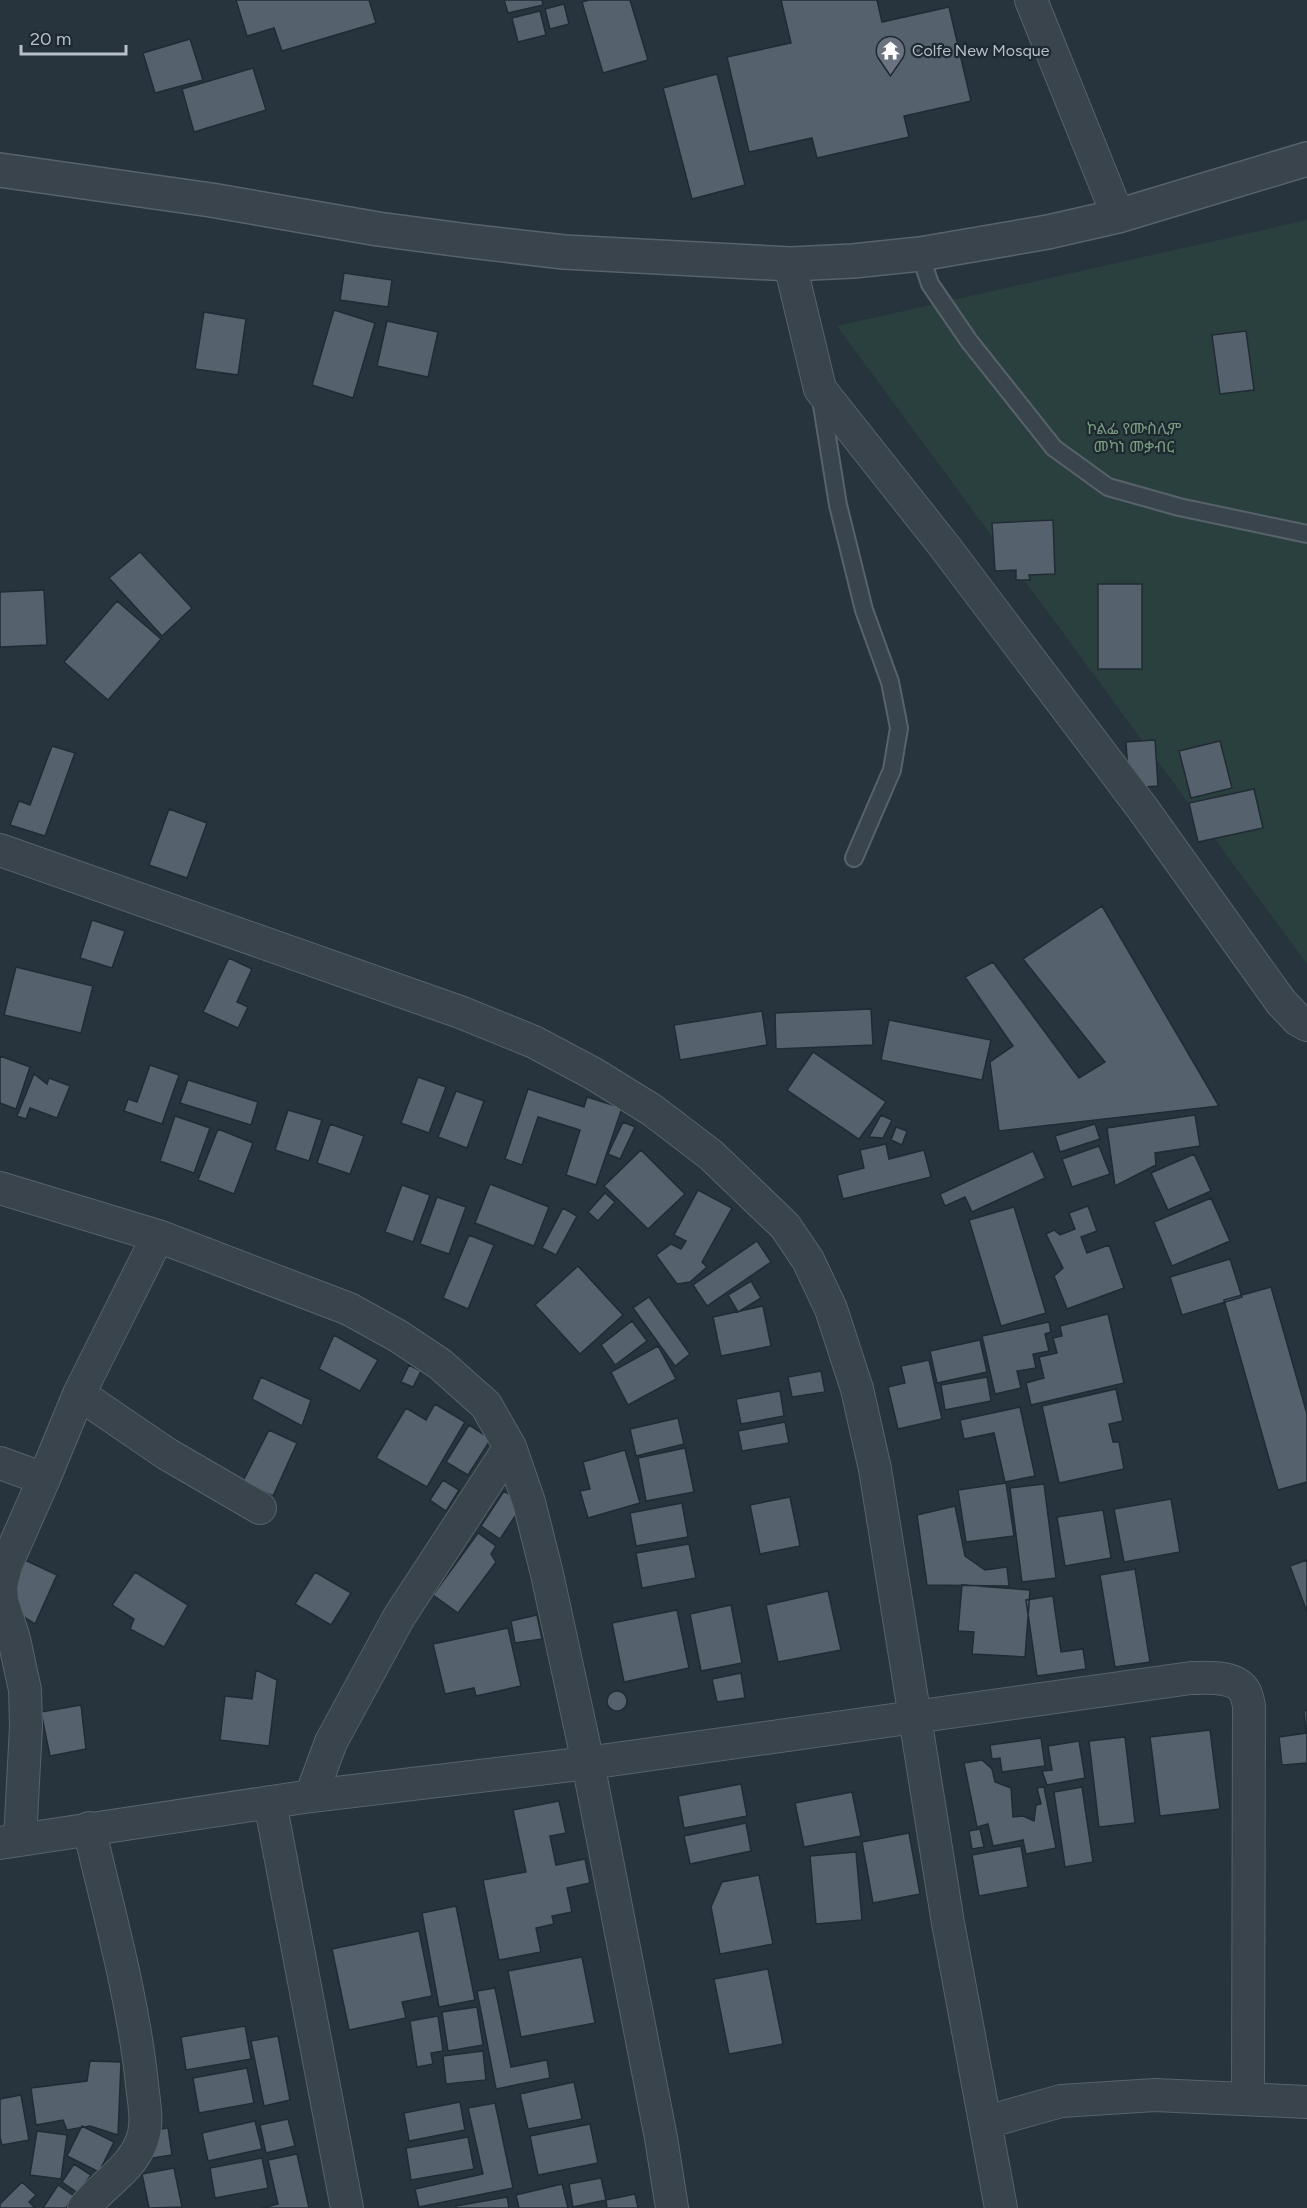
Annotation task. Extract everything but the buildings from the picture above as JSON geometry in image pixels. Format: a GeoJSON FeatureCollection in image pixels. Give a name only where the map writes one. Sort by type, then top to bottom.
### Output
{"type":"FeatureCollection","features":[{"type":"Feature","properties":{"kind":"street"},"geometry":{"type":"LineString","coordinates":[[1031,0],[1118,216]]}},
{"type":"Feature","properties":{"kind":"street"},"geometry":{"type":"LineString","coordinates":[[0,170],[211,200],[378,229],[469,241],[564,252],[790,264],[920,254],[1048,232],[1118,216],[1307,159]]}},
{"type":"Feature","properties":{"kind":"street"},"geometry":{"type":"LineString","coordinates":[[790,264],[820,389],[945,547],[1143,809],[1281,1002],[1298,1020],[1307,1025]]}},
{"type":"Feature","properties":{"kind":"street"},"geometry":{"type":"LineString","coordinates":[[0,850],[460,1012],[534,1042],[652,1110],[711,1155],[784,1226],[808,1260],[831,1309],[857,1389],[875,1469],[948,1923],[1002,2208]]}},
{"type":"Feature","properties":{"kind":"street"},"geometry":{"type":"LineString","coordinates":[[0,1188],[158,1236],[349,1309],[399,1336],[440,1364],[486,1405],[510,1447],[529,1502],[547,1574],[588,1763],[661,2138],[672,2208]]}},
{"type":"Feature","properties":{"kind":"street"},"geometry":{"type":"LineString","coordinates":[[158,1236],[79,1394],[6,1564],[1,1586],[2,1601],[14,1639],[25,1690],[26,1726],[10,1841],[311,1796],[588,1763],[1191,1678],[1213,1677],[1233,1681],[1245,1689],[1250,1706],[1248,2098]]}},
{"type":"Feature","properties":{"kind":"street"},"geometry":{"type":"LineString","coordinates":[[79,1394],[167,1454],[260,1508]]}},
{"type":"Feature","properties":{"kind":"street"},"geometry":{"type":"LineString","coordinates":[[311,1796],[331,1742],[399,1617],[510,1447]]}},
{"type":"Feature","properties":{"kind":"street"},"geometry":{"type":"LineString","coordinates":[[0,1463],[44,1479]]}},
{"type":"Feature","properties":{"kind":"street"},"geometry":{"type":"LineString","coordinates":[[270,1802],[347,2208]]}},
{"type":"Feature","properties":{"kind":"street"},"geometry":{"type":"LineString","coordinates":[[84,2208],[96,2193],[132,2160],[141,2144],[146,2127],[138,2047],[90,1828]]}},
{"type":"Feature","properties":{"kind":"street"},"geometry":{"type":"LineString","coordinates":[[986,2122],[1061,2101],[1155,2095],[1307,2102]]}},
{"type":"Feature","properties":{"kind":"lane"},"geometry":{"type":"LineString","coordinates":[[920,254],[930,284],[969,341],[1054,448],[1107,488],[1179,507],[1307,534]]}},
{"type":"Feature","properties":{"kind":"lane"},"geometry":{"type":"LineString","coordinates":[[820,389],[838,505],[864,610],[890,682],[899,728],[892,770],[854,858]]}},
{"type":"Feature","properties":{"kind":"green space","name":"ኮልፌ የሙስሊም መካነ መቃብር"},"geometry":{"type":"Polygon","coordinates":[[[1307,220],[1307,964],[837,326],[1307,220]]]}},
{"type":"Feature","properties":{"kind":"place","name":"Colfe New Mosque"},"geometry":{"type":"Point","coordinates":[891,76]}}]}
